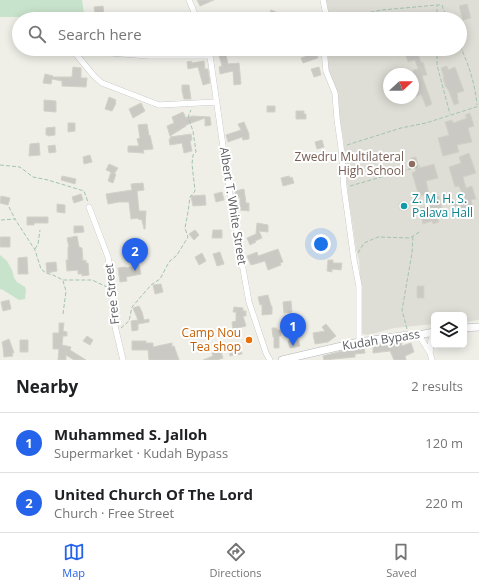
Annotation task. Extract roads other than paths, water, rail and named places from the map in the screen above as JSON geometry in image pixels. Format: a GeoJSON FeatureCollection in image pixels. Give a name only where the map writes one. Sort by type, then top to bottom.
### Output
{"type":"FeatureCollection","features":[{"type":"Feature","properties":{"kind":"street"},"geometry":{"type":"LineString","coordinates":[[189,0],[195,12]]}},
{"type":"Feature","properties":{"kind":"street"},"geometry":{"type":"LineString","coordinates":[[323,0],[325,12]]}},
{"type":"Feature","properties":{"kind":"street"},"geometry":{"type":"LineString","coordinates":[[77,56],[102,84],[159,105],[217,102]]}},
{"type":"Feature","properties":{"kind":"street"},"geometry":{"type":"LineString","coordinates":[[149,56],[210,56]]}},
{"type":"Feature","properties":{"kind":"street","name":"Albert T. White Street"},"geometry":{"type":"LineString","coordinates":[[210,56],[231,202],[249,302],[266,353],[270,360]]}},
{"type":"Feature","properties":{"kind":"street"},"geometry":{"type":"LineString","coordinates":[[325,56],[326,71],[335,93],[344,188],[359,286],[359,342]]}},
{"type":"Feature","properties":{"kind":"street","name":"Free Street"},"geometry":{"type":"LineString","coordinates":[[89,206],[108,257],[112,281],[114,322],[123,360]]}},
{"type":"Feature","properties":{"kind":"street"},"geometry":{"type":"LineString","coordinates":[[467,328],[479,327]]}},
{"type":"Feature","properties":{"kind":"street","name":"Kudah Bypass"},"geometry":{"type":"LineString","coordinates":[[282,360],[359,342],[431,333]]}},
{"type":"Feature","properties":{"kind":"street"},"geometry":{"type":"LineString","coordinates":[[418,335],[430,353],[432,360]]}},
{"type":"Feature","properties":{"kind":"street"},"geometry":{"type":"LineString","coordinates":[[430,353],[431,340]]}},
{"type":"Feature","properties":{"kind":"place","name":"Zwedru Multilateral High School"},"geometry":{"type":"Point","coordinates":[412,164]}},
{"type":"Feature","properties":{"kind":"place","name":"Z. M. H. S. Palava Hall"},"geometry":{"type":"Point","coordinates":[404,206]}},
{"type":"Feature","properties":{"kind":"place","name":"United Church Of The Lord"},"geometry":{"type":"Point","coordinates":[135,271]}},
{"type":"Feature","properties":{"kind":"place","name":"Camp Nou Tea shop"},"geometry":{"type":"Point","coordinates":[249,340]}},
{"type":"Feature","properties":{"kind":"place","name":"Muhammed S. Jalloh"},"geometry":{"type":"Point","coordinates":[293,346]}}]}
